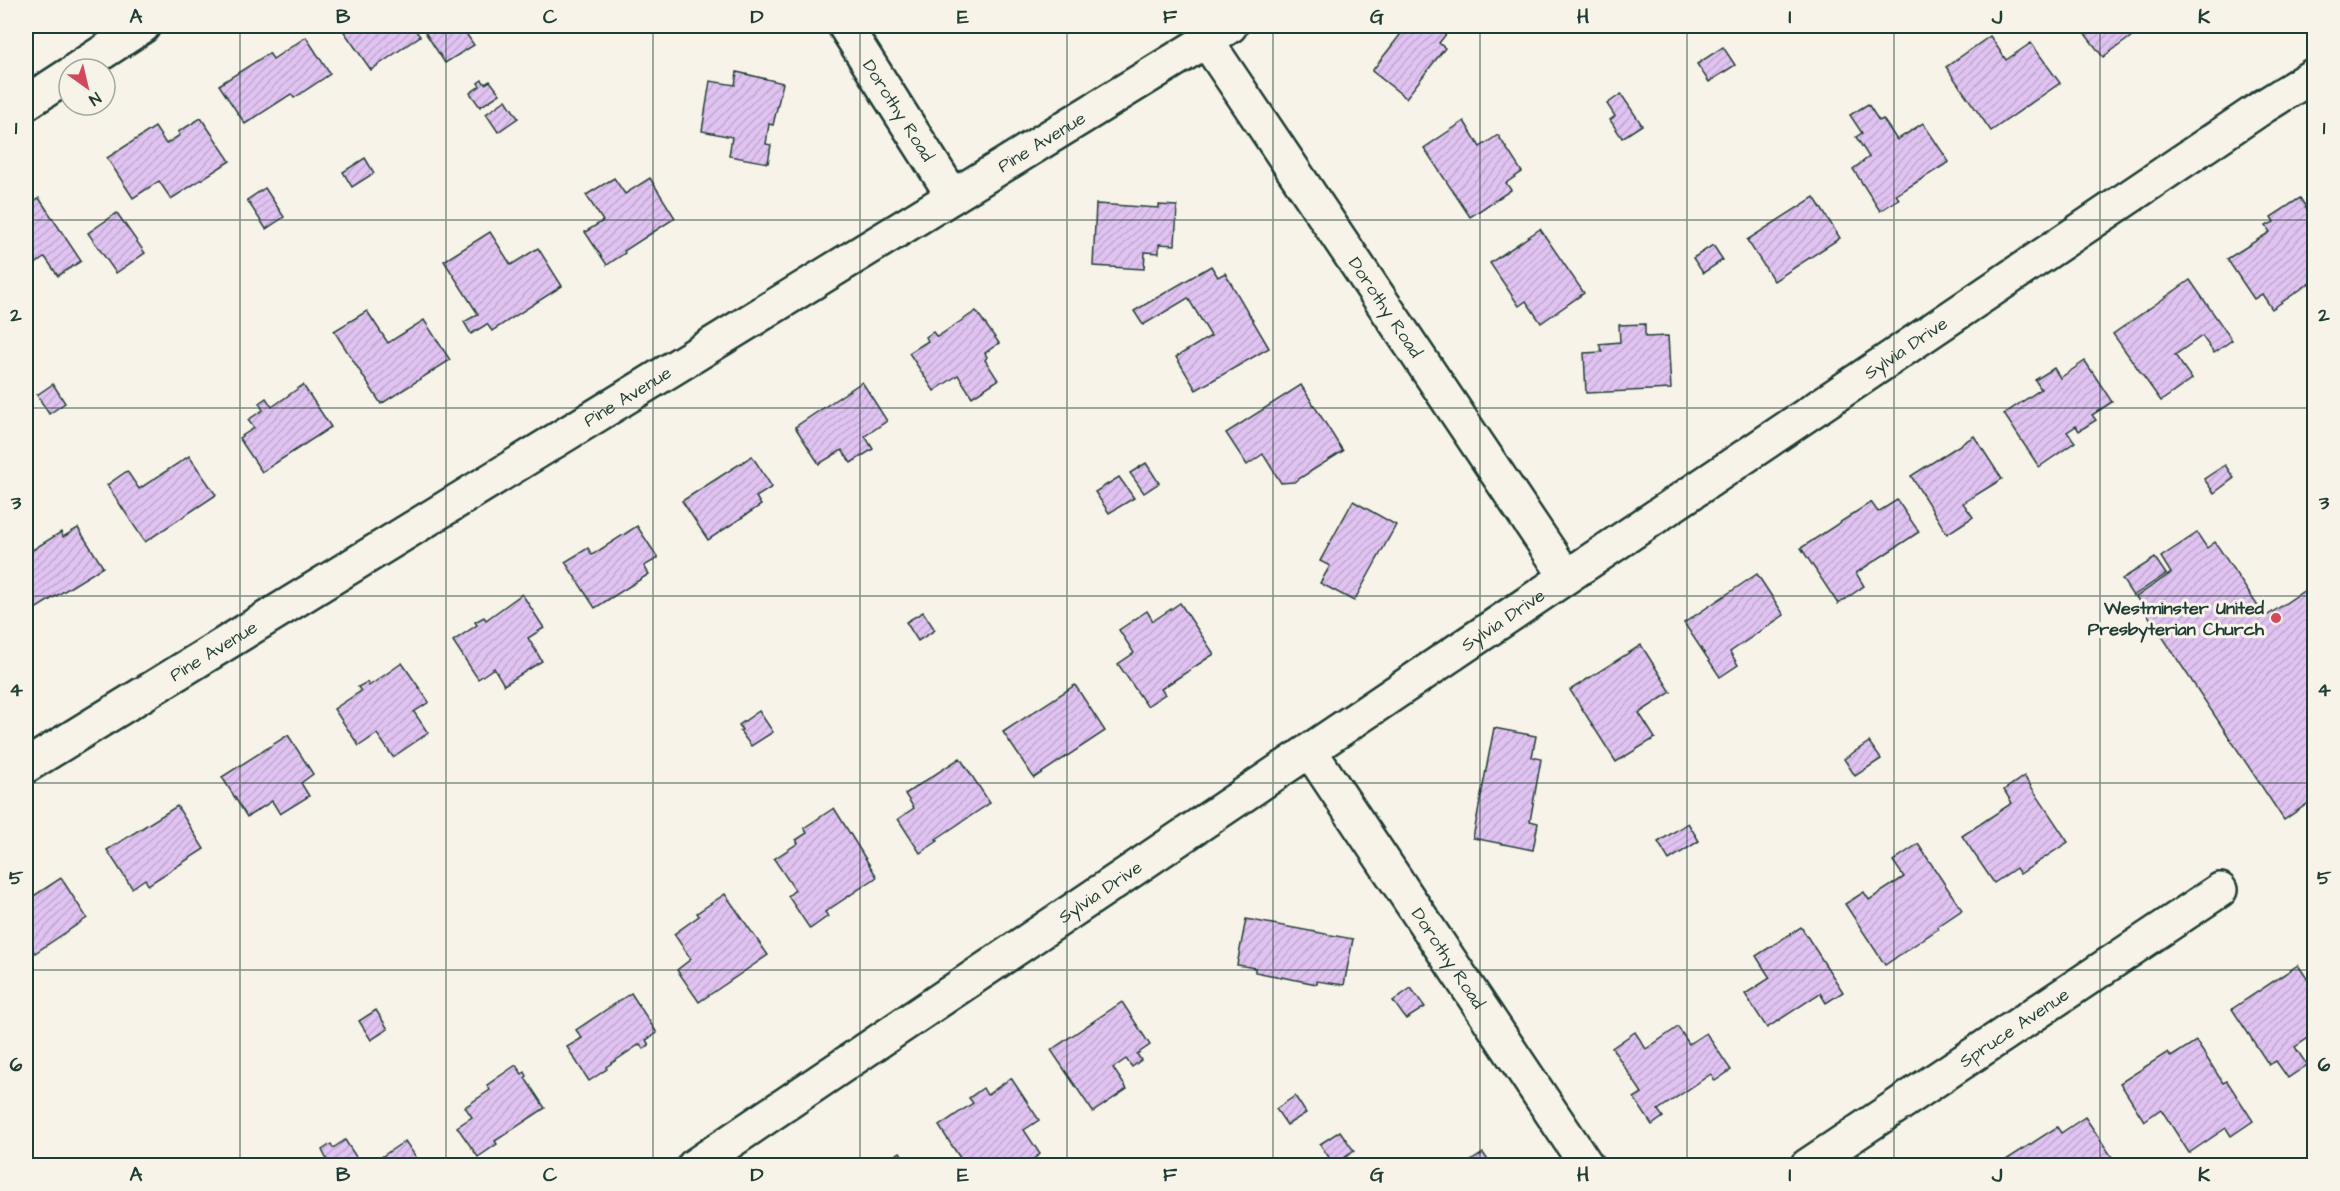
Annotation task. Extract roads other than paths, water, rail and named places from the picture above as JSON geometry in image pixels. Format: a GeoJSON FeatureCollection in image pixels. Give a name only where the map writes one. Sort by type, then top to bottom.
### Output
{"type":"FeatureCollection","features":[{"type":"Feature","properties":{"kind":"street"},"geometry":{"type":"LineString","coordinates":[[95,57],[143,26]]}},
{"type":"Feature","properties":{"kind":"street","name":"Dorothy Road"},"geometry":{"type":"LineString","coordinates":[[845,26],[953,196]]}},
{"type":"Feature","properties":{"kind":"street","name":"Dorothy Road"},"geometry":{"type":"LineString","coordinates":[[1218,33],[1566,576]]}},
{"type":"Feature","properties":{"kind":"street","name":"Pine Avenue"},"geometry":{"type":"LineString","coordinates":[[26,765],[1218,33]]}},
{"type":"Feature","properties":{"kind":"street","name":"Sylvia Drive"},"geometry":{"type":"LineString","coordinates":[[694,1166],[1566,576],[2264,106],[2314,75]]}},
{"type":"Feature","properties":{"kind":"street"},"geometry":{"type":"LineString","coordinates":[[26,103],[57,83]]}},
{"type":"Feature","properties":{"kind":"street","name":"Dorothy Road"},"geometry":{"type":"LineString","coordinates":[[1310,751],[1587,1166]]}},
{"type":"Feature","properties":{"kind":"street","name":"Spruce Avenue"},"geometry":{"type":"LineString","coordinates":[[1807,1166],[2220,890]]}},
{"type":"Feature","properties":{"kind":"place","name":"Westminster United Presbyterian Church"},"geometry":{"type":"Point","coordinates":[2276,618]}}]}
